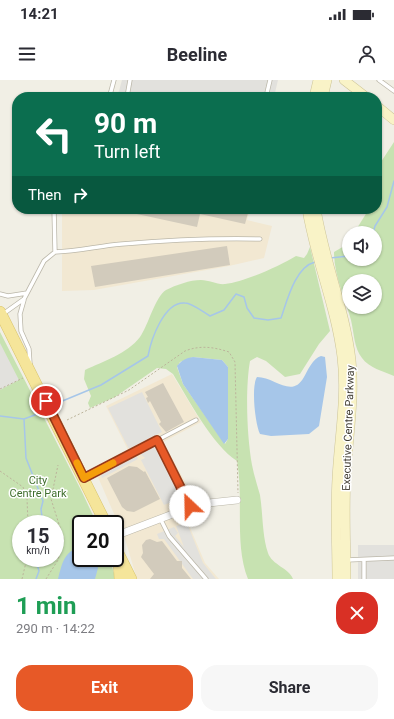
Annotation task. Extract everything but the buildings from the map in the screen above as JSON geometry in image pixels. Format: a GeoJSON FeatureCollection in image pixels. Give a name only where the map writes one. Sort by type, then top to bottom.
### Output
{"type":"FeatureCollection","features":[{"type":"Feature","properties":{"kind":"main road"},"geometry":{"type":"LineString","coordinates":[[1,314],[26,375],[46,401],[102,515]]}},
{"type":"Feature","properties":{"kind":"main road"},"geometry":{"type":"LineString","coordinates":[[119,567],[120,579]]}},
{"type":"Feature","properties":{"kind":"main road"},"geometry":{"type":"LineString","coordinates":[[124,567],[131,579]]}},
{"type":"Feature","properties":{"kind":"street"},"geometry":{"type":"LineString","coordinates":[[315,92],[318,80]]}},
{"type":"Feature","properties":{"kind":"street"},"geometry":{"type":"LineString","coordinates":[[324,92],[327,80]]}},
{"type":"Feature","properties":{"kind":"street"},"geometry":{"type":"LineString","coordinates":[[344,80],[360,92]]}},
{"type":"Feature","properties":{"kind":"street"},"geometry":{"type":"LineString","coordinates":[[382,109],[393,117]]}},
{"type":"Feature","properties":{"kind":"street","name":"Executive Centre Parkway"},"geometry":{"type":"LineString","coordinates":[[309,214],[327,276],[344,374],[336,500],[342,560],[346,579]]}},
{"type":"Feature","properties":{"kind":"street","name":"Executive Centre Parkway"},"geometry":{"type":"LineString","coordinates":[[316,214],[319,247]]}},
{"type":"Feature","properties":{"kind":"street"},"geometry":{"type":"LineString","coordinates":[[124,532],[190,506],[215,501],[237,500]]}},
{"type":"Feature","properties":{"kind":"street","name":"Executive Centre Parkway"},"geometry":{"type":"LineString","coordinates":[[337,579],[342,560]]}},
{"type":"Feature","properties":{"kind":"lane"},"geometry":{"type":"LineString","coordinates":[[111,92],[114,80]]}},
{"type":"Feature","properties":{"kind":"lane"},"geometry":{"type":"LineString","coordinates":[[128,92],[130,80]]}},
{"type":"Feature","properties":{"kind":"lane"},"geometry":{"type":"LineString","coordinates":[[267,92],[270,80]]}},
{"type":"Feature","properties":{"kind":"lane"},"geometry":{"type":"LineString","coordinates":[[379,80],[394,91]]}},
{"type":"Feature","properties":{"kind":"lane"},"geometry":{"type":"LineString","coordinates":[[54,214],[55,252]]}},
{"type":"Feature","properties":{"kind":"lane"},"geometry":{"type":"LineString","coordinates":[[26,375],[29,349],[21,331],[20,314],[24,299],[44,261],[55,252],[75,251],[120,244],[206,238],[260,239]]}},
{"type":"Feature","properties":{"kind":"lane"},"geometry":{"type":"LineString","coordinates":[[0,294],[7,296],[28,293]]}},
{"type":"Feature","properties":{"kind":"lane"},"geometry":{"type":"LineString","coordinates":[[1,314],[24,299]]}},
{"type":"Feature","properties":{"kind":"lane"},"geometry":{"type":"LineString","coordinates":[[84,478],[196,420]]}},
{"type":"Feature","properties":{"kind":"lane"},"geometry":{"type":"LineString","coordinates":[[157,440],[190,506]]}},
{"type":"Feature","properties":{"kind":"lane"},"geometry":{"type":"LineString","coordinates":[[160,518],[169,536],[206,579]]}},
{"type":"Feature","properties":{"kind":"lane"},"geometry":{"type":"LineString","coordinates":[[342,560],[394,558]]}},
{"type":"Feature","properties":{"kind":"lane"},"geometry":{"type":"LineString","coordinates":[[364,560],[364,579]]}},
{"type":"Feature","properties":{"kind":"path"},"geometry":{"type":"LineString","coordinates":[[67,420],[129,390],[185,351],[195,347],[206,347],[229,352],[234,362],[239,485],[237,500]]}},
{"type":"Feature","properties":{"kind":"path"},"geometry":{"type":"LineString","coordinates":[[0,389],[26,375]]}},
{"type":"Feature","properties":{"kind":"path"},"geometry":{"type":"LineString","coordinates":[[46,579],[58,560],[64,540],[51,499],[58,465]]}},
{"type":"Feature","properties":{"kind":"path"},"geometry":{"type":"LineString","coordinates":[[0,471],[24,487],[27,498],[28,515]]}},
{"type":"Feature","properties":{"kind":"path"},"geometry":{"type":"LineString","coordinates":[[22,579],[25,567]]}},
{"type":"Feature","properties":{"kind":"shaded area"},"geometry":{"type":"Polygon","coordinates":[[[122,80],[278,80],[275,92],[118,92],[122,80]]]}},
{"type":"Feature","properties":{"kind":"shaded area"},"geometry":{"type":"Polygon","coordinates":[[[62,214],[249,214],[247,220],[272,226],[264,258],[229,266],[94,290],[62,291],[62,214]]]}},
{"type":"Feature","properties":{"kind":"shaded area"},"geometry":{"type":"Polygon","coordinates":[[[0,343],[19,380],[0,390],[0,343]]]}},
{"type":"Feature","properties":{"kind":"shaded area"},"geometry":{"type":"Polygon","coordinates":[[[172,374],[201,422],[163,442],[194,498],[180,504],[205,563],[219,579],[137,579],[124,537],[124,515],[115,515],[94,468],[128,450],[106,406],[172,374]]]}},
{"type":"Feature","properties":{"kind":"shaded area"},"geometry":{"type":"Polygon","coordinates":[[[142,392],[162,432],[129,449],[108,408],[142,392]]]}},
{"type":"Feature","properties":{"kind":"shaded area"},"geometry":{"type":"Polygon","coordinates":[[[157,440],[186,496],[164,505],[141,460],[145,458],[140,454],[136,455],[138,459],[102,478],[99,470],[157,440]]]}},
{"type":"Feature","properties":{"kind":"shaded area"},"geometry":{"type":"Polygon","coordinates":[[[187,523],[203,563],[216,579],[193,579],[164,539],[159,539],[157,534],[174,527],[178,533],[175,536],[184,547],[176,526],[187,523]]]}},
{"type":"Feature","properties":{"kind":"shaded area"},"geometry":{"type":"Polygon","coordinates":[[[358,545],[394,545],[394,579],[358,579],[358,545]]]}},
{"type":"Feature","properties":{"kind":"green space"},"geometry":{"type":"Polygon","coordinates":[[[394,142],[394,376],[368,364],[359,354],[349,314],[382,314],[382,274],[342,274],[342,291],[334,261],[334,252],[342,247],[342,266],[382,266],[382,226],[358,226],[366,214],[382,214],[382,160],[394,142]]]}},
{"type":"Feature","properties":{"kind":"green space"},"geometry":{"type":"Polygon","coordinates":[[[310,247],[330,331],[319,344],[300,374],[285,377],[266,361],[257,357],[250,361],[248,373],[247,413],[250,454],[260,495],[266,546],[273,561],[288,572],[293,579],[248,579],[241,551],[240,491],[237,461],[219,445],[210,433],[173,374],[166,369],[157,368],[115,397],[90,408],[88,403],[91,396],[84,379],[85,370],[122,353],[135,343],[143,332],[158,299],[166,290],[183,283],[197,280],[222,284],[233,283],[262,273],[296,256],[304,258],[310,247]],[[193,357],[180,362],[177,367],[183,384],[225,444],[228,439],[228,367],[222,360],[193,357]]]}},
{"type":"Feature","properties":{"kind":"green space","name":"City Centre Park"},"geometry":{"type":"Polygon","coordinates":[[[0,332],[93,515],[72,515],[72,567],[112,567],[116,579],[0,579],[0,332]]]}},
{"type":"Feature","properties":{"kind":"water"},"geometry":{"type":"Polygon","coordinates":[[[321,356],[325,357],[327,377],[319,426],[309,434],[271,436],[260,434],[254,405],[254,388],[257,377],[289,387],[294,386],[304,377],[313,362],[321,356]]]}},
{"type":"Feature","properties":{"kind":"water"},"geometry":{"type":"Polygon","coordinates":[[[193,357],[222,360],[228,367],[228,439],[224,444],[183,384],[177,366],[184,360],[193,357]]]}},
{"type":"Feature","properties":{"kind":"water"},"geometry":{"type":"Polygon","coordinates":[[[71,551],[72,567],[98,567],[95,579],[58,579],[62,567],[64,567],[65,558],[71,551]]]}},
{"type":"Feature","properties":{"kind":"waterway"},"geometry":{"type":"LineString","coordinates":[[375,226],[387,207],[394,181]]}},
{"type":"Feature","properties":{"kind":"waterway"},"geometry":{"type":"LineString","coordinates":[[330,258],[342,257]]}},
{"type":"Feature","properties":{"kind":"waterway"},"geometry":{"type":"LineString","coordinates":[[60,402],[101,385],[148,356],[155,332],[160,323],[171,308],[178,304],[191,304],[210,316],[224,310],[236,294],[244,297],[247,308],[254,318],[268,320],[281,318],[289,294],[297,277],[302,270],[315,262]]}},
{"type":"Feature","properties":{"kind":"waterway"},"geometry":{"type":"LineString","coordinates":[[0,416],[24,419],[40,413]]}},
{"type":"Feature","properties":{"kind":"waterway"},"geometry":{"type":"LineString","coordinates":[[24,419],[26,458],[43,501],[41,509],[42,515]]}},
{"type":"Feature","properties":{"kind":"waterway"},"geometry":{"type":"LineString","coordinates":[[36,579],[39,571],[38,567]]}},
{"type":"Feature","properties":{"kind":"slow traffic"},"geometry":{"type":"LineString","coordinates":[[77,463],[84,478],[113,463]]}},
{"type":"Feature","properties":{"kind":"route"},"geometry":{"type":"LineString","coordinates":[[46,401],[84,478],[157,440],[190,506]]}}]}
